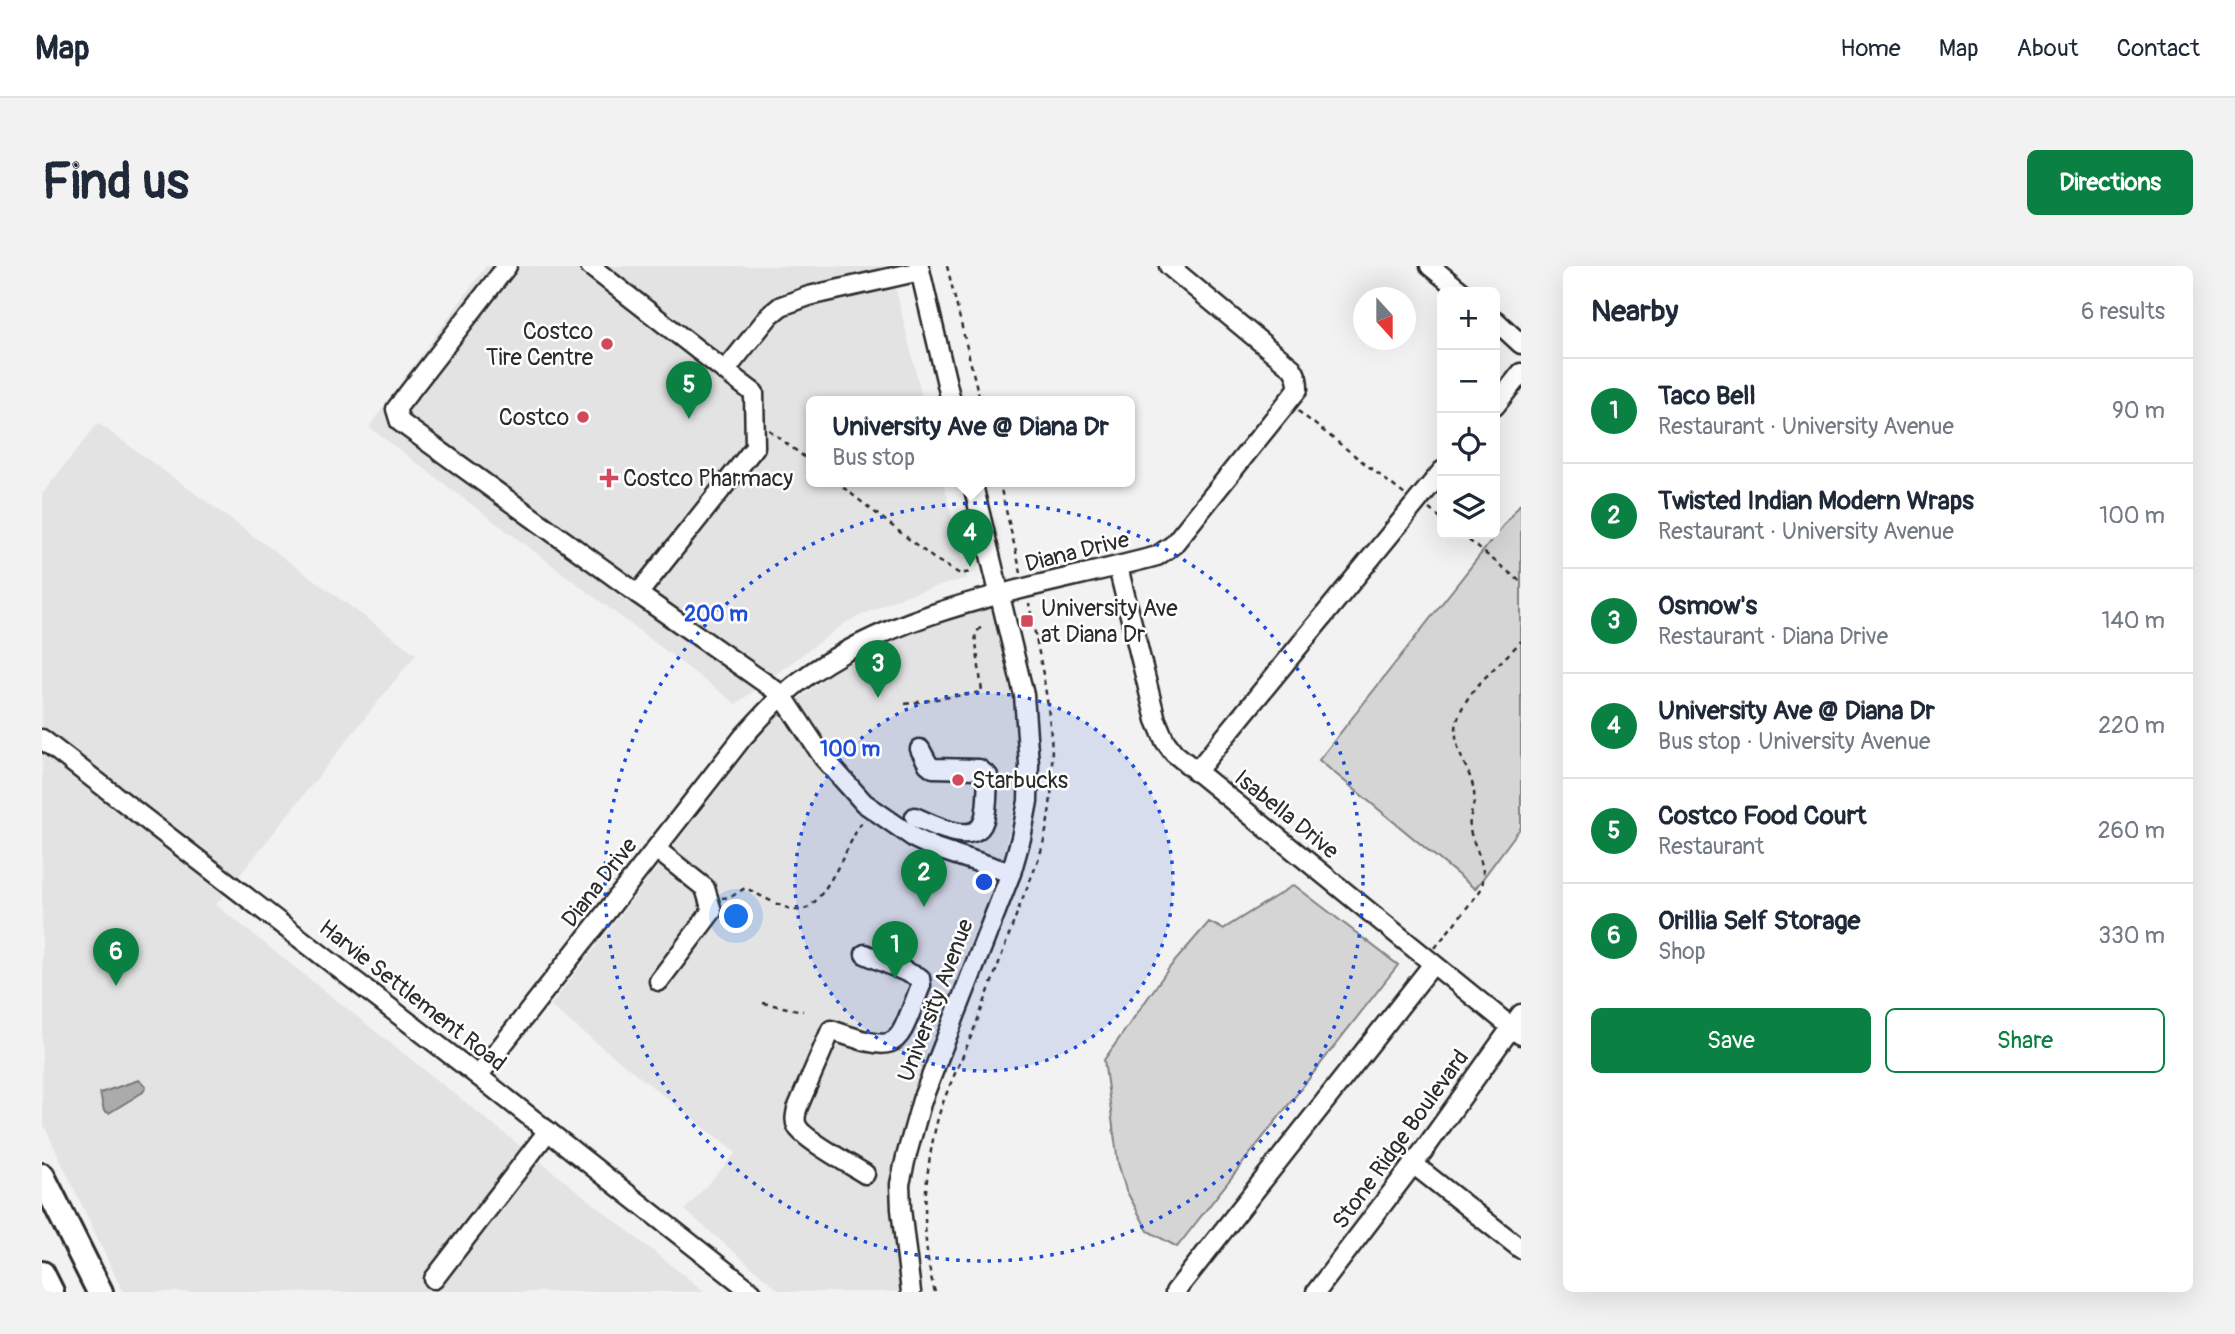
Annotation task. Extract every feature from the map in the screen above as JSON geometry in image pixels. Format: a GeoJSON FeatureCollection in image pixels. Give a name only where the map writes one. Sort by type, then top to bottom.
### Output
{"type":"FeatureCollection","features":[{"type":"Feature","properties":{"kind":"highway"},"geometry":{"type":"LineString","coordinates":[[42,1176],[100,1292]]}},
{"type":"Feature","properties":{"kind":"highway"},"geometry":{"type":"LineString","coordinates":[[42,1274],[51,1292]]}},
{"type":"Feature","properties":{"kind":"street"},"geometry":{"type":"LineString","coordinates":[[507,266],[397,409],[400,422],[782,695],[823,757],[855,794],[875,811],[916,839],[935,848],[1011,873]]}},
{"type":"Feature","properties":{"kind":"street"},"geometry":{"type":"LineString","coordinates":[[590,266],[754,393],[755,447],[638,594]]}},
{"type":"Feature","properties":{"kind":"street","name":"Diana Drive"},"geometry":{"type":"LineString","coordinates":[[478,1076],[743,737],[782,695],[821,666],[865,641],[904,625],[1000,595],[1157,556],[1173,545],[1287,403],[1297,389],[1298,376],[1292,368],[1169,266]]}},
{"type":"Feature","properties":{"kind":"street"},"geometry":{"type":"LineString","coordinates":[[1430,266],[1456,287]]}},
{"type":"Feature","properties":{"kind":"street"},"geometry":{"type":"LineString","coordinates":[[725,371],[770,315],[781,306],[809,296],[920,269],[950,396]]}},
{"type":"Feature","properties":{"kind":"street"},"geometry":{"type":"LineString","coordinates":[[1500,325],[1521,344]]}},
{"type":"Feature","properties":{"kind":"street"},"geometry":{"type":"LineString","coordinates":[[1500,400],[1521,373]]}},
{"type":"Feature","properties":{"kind":"street"},"geometry":{"type":"LineString","coordinates":[[1196,772],[1438,476]]}},
{"type":"Feature","properties":{"kind":"street","name":"University Avenue"},"geometry":{"type":"LineString","coordinates":[[911,1292],[900,1184],[906,1157],[922,1100],[1011,873],[1028,802],[1029,764],[1024,695],[973,487]]}},
{"type":"Feature","properties":{"kind":"street","name":"Isabella Drive"},"geometry":{"type":"LineString","coordinates":[[1118,566],[1156,720],[1170,747],[1196,772],[1430,961],[1518,1025]]}},
{"type":"Feature","properties":{"kind":"street","name":"Harvie Settlement Road"},"geometry":{"type":"LineString","coordinates":[[42,739],[752,1292]]}},
{"type":"Feature","properties":{"kind":"street"},"geometry":{"type":"LineString","coordinates":[[915,817],[953,832],[963,834],[976,830],[984,820],[988,776],[983,769],[933,768],[920,749]]}},
{"type":"Feature","properties":{"kind":"street"},"geometry":{"type":"LineString","coordinates":[[656,849],[705,888],[712,911],[659,981]]}},
{"type":"Feature","properties":{"kind":"street"},"geometry":{"type":"LineString","coordinates":[[865,954],[920,978],[921,985],[900,1038],[880,1045],[831,1030],[797,1109],[796,1124],[808,1138],[865,1174]]}},
{"type":"Feature","properties":{"kind":"street"},"geometry":{"type":"LineString","coordinates":[[1175,1292],[1430,961]]}},
{"type":"Feature","properties":{"kind":"street","name":"Stone Ridge Boulevard"},"geometry":{"type":"LineString","coordinates":[[1316,1292],[1518,1025]]}},
{"type":"Feature","properties":{"kind":"street"},"geometry":{"type":"LineString","coordinates":[[433,1279],[548,1131]]}},
{"type":"Feature","properties":{"kind":"street"},"geometry":{"type":"LineString","coordinates":[[1413,1164],[1521,1249]]}},
{"type":"Feature","properties":{"kind":"path"},"geometry":{"type":"LineString","coordinates":[[947,266],[979,396]]}},
{"type":"Feature","properties":{"kind":"path"},"geometry":{"type":"LineString","coordinates":[[1287,403],[1416,503],[1437,515]]}},
{"type":"Feature","properties":{"kind":"path"},"geometry":{"type":"LineString","coordinates":[[754,428],[771,431],[806,458]]}},
{"type":"Feature","properties":{"kind":"path"},"geometry":{"type":"LineString","coordinates":[[843,487],[933,558],[960,574],[970,572]]}},
{"type":"Feature","properties":{"kind":"path"},"geometry":{"type":"LineString","coordinates":[[1467,539],[1521,582]]}},
{"type":"Feature","properties":{"kind":"path"},"geometry":{"type":"LineString","coordinates":[[905,704],[982,692],[975,634],[982,626]]}},
{"type":"Feature","properties":{"kind":"path"},"geometry":{"type":"LineString","coordinates":[[1430,961],[1484,883],[1483,869],[1468,826],[1474,793],[1456,734],[1461,710],[1468,697],[1521,640]]}},
{"type":"Feature","properties":{"kind":"path"},"geometry":{"type":"LineString","coordinates":[[710,900],[731,897],[745,888],[792,909],[808,908],[821,896],[859,826],[875,811]]}},
{"type":"Feature","properties":{"kind":"path"},"geometry":{"type":"LineString","coordinates":[[762,1003],[803,1011]]}},
{"type":"Feature","properties":{"kind":"shaded area"},"geometry":{"type":"Polygon","coordinates":[[[486,266],[890,266],[922,396],[806,396],[806,487],[944,487],[967,578],[901,597],[845,623],[736,704],[369,427],[486,266]]]}},
{"type":"Feature","properties":{"kind":"shaded area"},"geometry":{"type":"Polygon","coordinates":[[[98,423],[416,654],[216,905],[705,1292],[123,1292],[42,1121],[42,494],[98,423]]]}},
{"type":"Feature","properties":{"kind":"shaded area"},"geometry":{"type":"Polygon","coordinates":[[[1521,503],[1521,827],[1475,889],[1319,760],[1493,539],[1500,539],[1500,530],[1521,503]]]}},
{"type":"Feature","properties":{"kind":"shaded area"},"geometry":{"type":"Polygon","coordinates":[[[994,602],[1014,680],[1019,723],[1019,785],[995,893],[942,1024],[904,1144],[905,1292],[781,1292],[685,1210],[736,1153],[550,1006],[772,719],[857,654],[994,602]]]}},
{"type":"Feature","properties":{"kind":"shaded area"},"geometry":{"type":"Polygon","coordinates":[[[1294,885],[1398,965],[1177,1247],[1148,1231],[1126,1190],[1118,1163],[1104,1060],[1169,968],[1209,922],[1223,929],[1294,885]]]}},
{"type":"Feature","properties":{"kind":"shaded area"},"geometry":{"type":"Polygon","coordinates":[[[139,1080],[146,1086],[143,1092],[109,1113],[104,1111],[100,1093],[139,1080]]]}},
{"type":"Feature","properties":{"kind":"place","name":"Costco Tire Centre"},"geometry":{"type":"Point","coordinates":[607,344]}},
{"type":"Feature","properties":{"kind":"place","name":"Costco"},"geometry":{"type":"Point","coordinates":[583,417]}},
{"type":"Feature","properties":{"kind":"place","name":"Costco Food Court"},"geometry":{"type":"Point","coordinates":[689,419]}},
{"type":"Feature","properties":{"kind":"place","name":"Costco Pharmacy"},"geometry":{"type":"Point","coordinates":[609,478]}},
{"type":"Feature","properties":{"kind":"place","name":"University Ave @ Diana Dr"},"geometry":{"type":"Point","coordinates":[970,567]}},
{"type":"Feature","properties":{"kind":"place","name":"University Ave at Diana Dr"},"geometry":{"type":"Point","coordinates":[1027,621]}},
{"type":"Feature","properties":{"kind":"place","name":"Osmow's"},"geometry":{"type":"Point","coordinates":[878,698]}},
{"type":"Feature","properties":{"kind":"place","name":"Starbucks"},"geometry":{"type":"Point","coordinates":[958,780]}},
{"type":"Feature","properties":{"kind":"place","name":"Twisted Indian Modern Wraps"},"geometry":{"type":"Point","coordinates":[924,907]}},
{"type":"Feature","properties":{"kind":"place","name":"Taco Bell"},"geometry":{"type":"Point","coordinates":[895,979]}},
{"type":"Feature","properties":{"kind":"place","name":"Orillia Self Storage"},"geometry":{"type":"Point","coordinates":[116,986]}}]}
